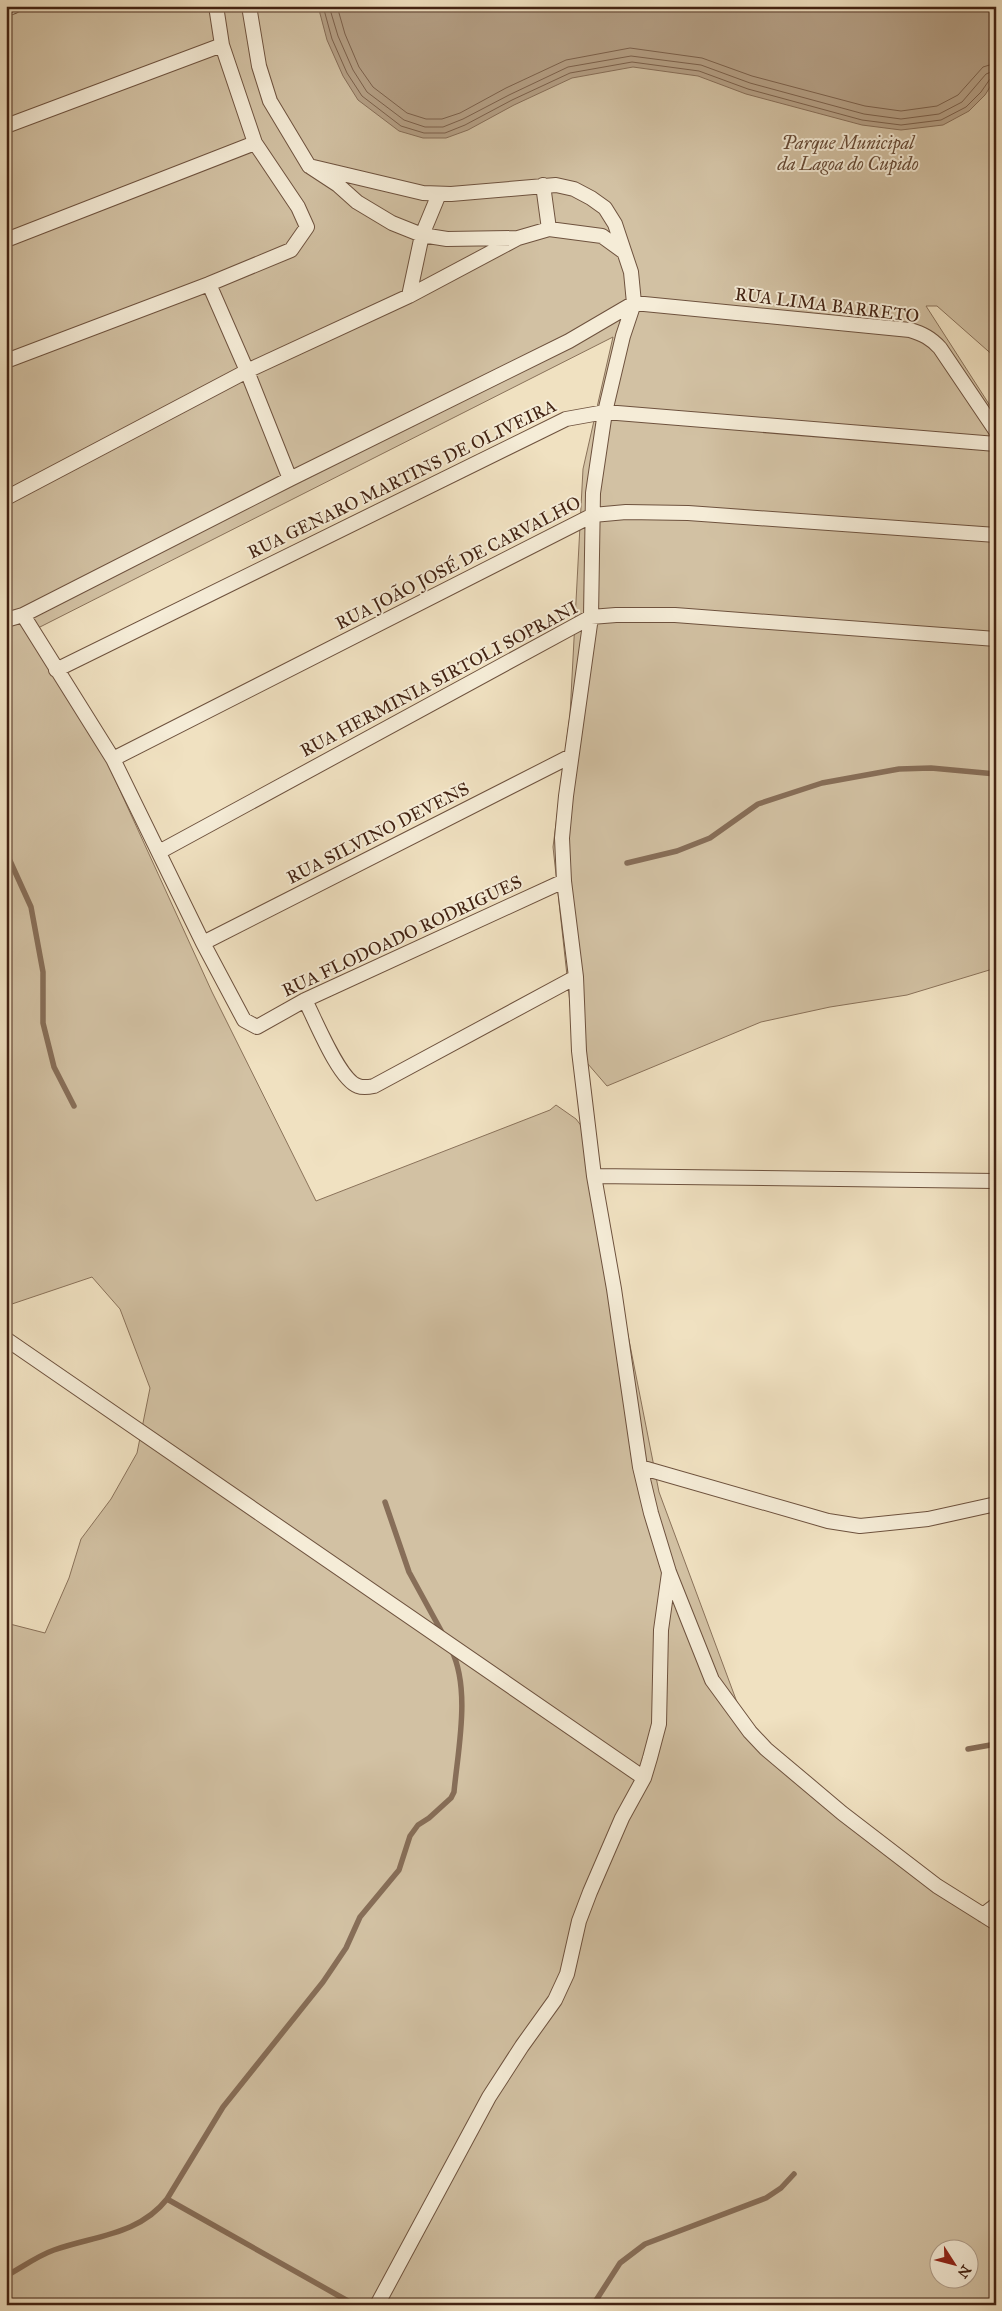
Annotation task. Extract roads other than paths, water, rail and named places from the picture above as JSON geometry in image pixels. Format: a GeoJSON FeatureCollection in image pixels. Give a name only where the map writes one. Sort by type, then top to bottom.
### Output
{"type":"FeatureCollection","features":[{"type":"Feature","properties":{"kind":"street"},"geometry":{"type":"LineString","coordinates":[[6,9],[14,6]]}},
{"type":"Feature","properties":{"kind":"street"},"geometry":{"type":"LineString","coordinates":[[6,361],[209,284],[291,250],[307,227],[298,206],[255,143],[222,45],[216,6]]}},
{"type":"Feature","properties":{"kind":"street"},"geometry":{"type":"LineString","coordinates":[[249,6],[259,66],[270,101],[309,166],[338,185],[357,202],[392,223],[422,235],[447,239],[518,238]]}},
{"type":"Feature","properties":{"kind":"street"},"geometry":{"type":"LineString","coordinates":[[6,126],[222,45]]}},
{"type":"Feature","properties":{"kind":"street"},"geometry":{"type":"LineString","coordinates":[[6,240],[255,143]]}},
{"type":"Feature","properties":{"kind":"street"},"geometry":{"type":"LineString","coordinates":[[309,166],[423,193],[439,194],[556,184],[574,189],[591,198],[604,208],[616,224],[631,272],[634,303],[623,336],[605,412],[593,493],[591,618],[571,756],[562,838],[564,881],[576,977],[579,1051],[594,1176],[640,1467],[650,1513],[669,1572],[712,1680],[750,1732],[766,1749],[842,1814],[937,1886],[996,1923]]}},
{"type":"Feature","properties":{"kind":"street"},"geometry":{"type":"LineString","coordinates":[[543,185],[548,229]]}},
{"type":"Feature","properties":{"kind":"street"},"geometry":{"type":"LineString","coordinates":[[409,296],[422,235],[439,194]]}},
{"type":"Feature","properties":{"kind":"street"},"geometry":{"type":"LineString","coordinates":[[6,498],[247,371],[409,296],[518,238],[548,229],[602,236],[624,252]]}},
{"type":"Feature","properties":{"kind":"street"},"geometry":{"type":"LineString","coordinates":[[209,284],[247,371],[290,479]]}},
{"type":"Feature","properties":{"kind":"street"},"geometry":{"type":"LineString","coordinates":[[6,620],[23,615],[290,479],[569,341],[634,303]]}},
{"type":"Feature","properties":{"kind":"street","name":"RUA LIMA BARRETO"},"geometry":{"type":"LineString","coordinates":[[634,303],[910,330],[923,334],[932,339],[940,348],[996,431]]}},
{"type":"Feature","properties":{"kind":"street","name":"RUA GENARO MARTINS DE OLIVEIRA"},"geometry":{"type":"LineString","coordinates":[[56,670],[566,419],[605,412],[996,444]]}},
{"type":"Feature","properties":{"kind":"street","name":"RUA JOÃO JOSÉ DE CARVALHO"},"geometry":{"type":"LineString","coordinates":[[113,759],[593,515],[626,512],[688,512],[996,535]]}},
{"type":"Feature","properties":{"kind":"street","name":"RUA HERMINIA SIRTOLI SOPRANI"},"geometry":{"type":"LineString","coordinates":[[159,852],[591,618],[616,614],[675,615],[996,639]]}},
{"type":"Feature","properties":{"kind":"street"},"geometry":{"type":"LineString","coordinates":[[23,615],[113,759],[203,943]]}},
{"type":"Feature","properties":{"kind":"street","name":"RUA SILVINO DEVENS"},"geometry":{"type":"LineString","coordinates":[[203,943],[571,756]]}},
{"type":"Feature","properties":{"kind":"street","name":"RUA FLODOADO RODRIGUES"},"geometry":{"type":"LineString","coordinates":[[203,943],[244,1020],[257,1027],[305,1000],[564,881]]}},
{"type":"Feature","properties":{"kind":"street"},"geometry":{"type":"LineString","coordinates":[[305,1000],[343,1076],[359,1087],[366,1087],[374,1086],[576,977]]}},
{"type":"Feature","properties":{"kind":"street"},"geometry":{"type":"LineString","coordinates":[[594,1176],[996,1181]]}},
{"type":"Feature","properties":{"kind":"street"},"geometry":{"type":"LineString","coordinates":[[6,1339],[644,1778]]}},
{"type":"Feature","properties":{"kind":"street"},"geometry":{"type":"LineString","coordinates":[[640,1467],[828,1521],[860,1526],[928,1519],[996,1504]]}},
{"type":"Feature","properties":{"kind":"street"},"geometry":{"type":"LineString","coordinates":[[377,2305],[489,2097],[555,2000],[567,1974],[579,1921],[622,1818],[644,1778],[659,1724],[662,1630],[669,1572]]}},
{"type":"Feature","properties":{"kind":"street"},"geometry":{"type":"LineString","coordinates":[[983,1915],[996,1905]]}},
{"type":"Feature","properties":{"kind":"water"},"geometry":{"type":"Polygon","coordinates":[[[318,6],[996,6],[995,79],[985,95],[969,111],[943,125],[901,130],[862,125],[746,94],[698,76],[633,67],[572,78],[514,105],[468,130],[446,138],[423,138],[399,131],[358,100],[343,76],[327,40],[318,6]]]}},
{"type":"Feature","properties":{"kind":"waterway"},"geometry":{"type":"LineString","coordinates":[[627,863],[677,851],[710,838],[758,804],[822,783],[899,769],[931,768],[996,774]]}},
{"type":"Feature","properties":{"kind":"waterway"},"geometry":{"type":"LineString","coordinates":[[6,852],[31,907],[43,972],[43,1023],[54,1067],[74,1106]]}},
{"type":"Feature","properties":{"kind":"waterway"},"geometry":{"type":"LineString","coordinates":[[385,1502],[409,1572],[444,1636]]}},
{"type":"Feature","properties":{"kind":"waterway"},"geometry":{"type":"LineString","coordinates":[[6,2276],[48,2253],[69,2245],[115,2233],[143,2220],[156,2211],[167,2199],[223,2107],[323,1982],[346,1948],[360,1917],[399,1870],[410,1836],[418,1825],[429,1818],[451,1798],[454,1792],[462,1719],[462,1700],[457,1665],[451,1649]]}},
{"type":"Feature","properties":{"kind":"waterway"},"geometry":{"type":"LineString","coordinates":[[968,1749],[996,1744]]}},
{"type":"Feature","properties":{"kind":"waterway"},"geometry":{"type":"LineString","coordinates":[[593,2305],[620,2263],[645,2244],[766,2198],[781,2188],[794,2174]]}},
{"type":"Feature","properties":{"kind":"waterway"},"geometry":{"type":"LineString","coordinates":[[167,2199],[355,2305]]}},
{"type":"Feature","properties":{"kind":"park label","name":"Parque Municipal da Lagoa do Cupido"},"geometry":{"type":"Point","coordinates":[848,153]}}]}
